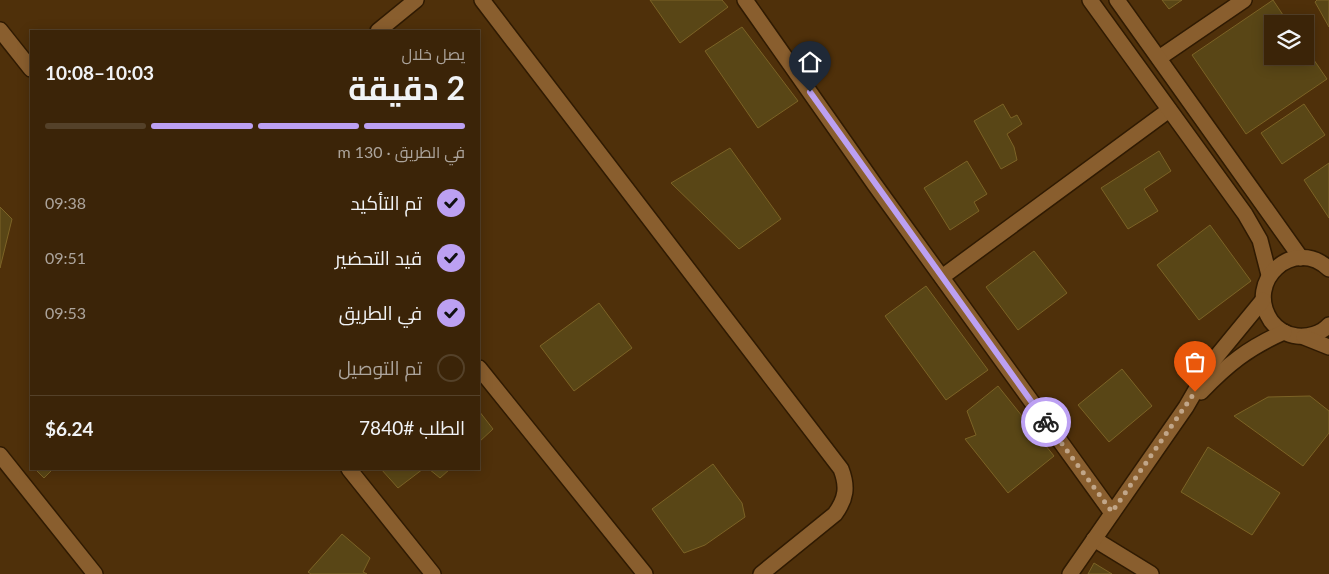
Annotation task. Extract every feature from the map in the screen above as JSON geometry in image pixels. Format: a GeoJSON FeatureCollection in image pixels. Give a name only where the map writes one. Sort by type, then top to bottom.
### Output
{"type":"FeatureCollection","features":[{"type":"Feature","properties":{"kind":"street"},"geometry":{"type":"LineString","coordinates":[[379,30],[416,0]]}},
{"type":"Feature","properties":{"kind":"street"},"geometry":{"type":"LineString","coordinates":[[482,0],[841,469],[846,481],[846,492],[839,509],[761,574]]}},
{"type":"Feature","properties":{"kind":"street"},"geometry":{"type":"LineString","coordinates":[[745,0],[1112,512]]}},
{"type":"Feature","properties":{"kind":"street"},"geometry":{"type":"LineString","coordinates":[[1090,0],[1246,214],[1260,240],[1270,275]]}},
{"type":"Feature","properties":{"kind":"street"},"geometry":{"type":"LineString","coordinates":[[1117,0],[1301,258]]}},
{"type":"Feature","properties":{"kind":"street"},"geometry":{"type":"LineString","coordinates":[[1159,58],[1244,0]]}},
{"type":"Feature","properties":{"kind":"street"},"geometry":{"type":"LineString","coordinates":[[0,30],[30,68]]}},
{"type":"Feature","properties":{"kind":"street"},"geometry":{"type":"LineString","coordinates":[[942,277],[1169,110]]}},
{"type":"Feature","properties":{"kind":"street"},"geometry":{"type":"LineString","coordinates":[[1327,266],[1313,260],[1301,258],[1289,260],[1278,266],[1270,275],[1264,286],[1263,300],[1266,313],[1273,324],[1284,332],[1304,337],[1329,347]]}},
{"type":"Feature","properties":{"kind":"street"},"geometry":{"type":"LineString","coordinates":[[1070,574],[1186,407],[1212,362],[1263,300]]}},
{"type":"Feature","properties":{"kind":"street"},"geometry":{"type":"LineString","coordinates":[[1304,337],[1316,334],[1329,325]]}},
{"type":"Feature","properties":{"kind":"street"},"geometry":{"type":"LineString","coordinates":[[1186,407],[1227,365],[1248,350],[1284,332]]}},
{"type":"Feature","properties":{"kind":"street"},"geometry":{"type":"LineString","coordinates":[[480,369],[645,574]]}},
{"type":"Feature","properties":{"kind":"street"},"geometry":{"type":"LineString","coordinates":[[0,455],[96,574]]}},
{"type":"Feature","properties":{"kind":"street"},"geometry":{"type":"LineString","coordinates":[[350,470],[433,574]]}},
{"type":"Feature","properties":{"kind":"street"},"geometry":{"type":"LineString","coordinates":[[1094,539],[1150,574]]}},
{"type":"Feature","properties":{"kind":"building"},"geometry":{"type":"Polygon","coordinates":[[[650,0],[722,0],[728,7],[680,43],[650,0]]]}},
{"type":"Feature","properties":{"kind":"building"},"geometry":{"type":"Polygon","coordinates":[[[1162,0],[1182,0],[1169,9],[1162,0]]]}},
{"type":"Feature","properties":{"kind":"building"},"geometry":{"type":"Polygon","coordinates":[[[1273,0],[1283,15],[1264,15],[1264,65],[1314,65],[1314,60],[1327,79],[1246,134],[1192,55],[1273,0]]]}},
{"type":"Feature","properties":{"kind":"building"},"geometry":{"type":"Polygon","coordinates":[[[1317,0],[1329,0],[1329,27],[1315,2],[1317,0]]]}},
{"type":"Feature","properties":{"kind":"building"},"geometry":{"type":"Polygon","coordinates":[[[742,27],[798,101],[758,128],[705,51],[742,27]]]}},
{"type":"Feature","properties":{"kind":"building"},"geometry":{"type":"Polygon","coordinates":[[[1003,104],[1011,118],[1017,115],[1022,124],[1007,134],[1014,147],[1017,160],[1001,169],[974,121],[1003,104]]]}},
{"type":"Feature","properties":{"kind":"building"},"geometry":{"type":"Polygon","coordinates":[[[1304,104],[1325,135],[1282,164],[1261,133],[1304,104]]]}},
{"type":"Feature","properties":{"kind":"building"},"geometry":{"type":"Polygon","coordinates":[[[730,148],[781,219],[739,249],[671,183],[730,148]]]}},
{"type":"Feature","properties":{"kind":"building"},"geometry":{"type":"Polygon","coordinates":[[[1159,151],[1171,171],[1144,189],[1158,211],[1128,229],[1101,188],[1159,151]]]}},
{"type":"Feature","properties":{"kind":"building"},"geometry":{"type":"Polygon","coordinates":[[[967,161],[987,194],[974,202],[979,211],[950,230],[924,188],[967,161]]]}},
{"type":"Feature","properties":{"kind":"building"},"geometry":{"type":"Polygon","coordinates":[[[1329,163],[1329,218],[1304,180],[1329,163]]]}},
{"type":"Feature","properties":{"kind":"building"},"geometry":{"type":"Polygon","coordinates":[[[0,207],[12,219],[0,268],[0,207]]]}},
{"type":"Feature","properties":{"kind":"building"},"geometry":{"type":"Polygon","coordinates":[[[1210,225],[1251,281],[1199,320],[1157,265],[1210,225]]]}},
{"type":"Feature","properties":{"kind":"building"},"geometry":{"type":"Polygon","coordinates":[[[1034,251],[1067,293],[1018,330],[986,287],[1034,251]]]}},
{"type":"Feature","properties":{"kind":"building"},"geometry":{"type":"Polygon","coordinates":[[[926,286],[988,370],[946,400],[885,316],[926,286]]]}},
{"type":"Feature","properties":{"kind":"building"},"geometry":{"type":"Polygon","coordinates":[[[599,303],[632,348],[574,391],[540,346],[599,303]]]}},
{"type":"Feature","properties":{"kind":"building"},"geometry":{"type":"Polygon","coordinates":[[[1122,369],[1152,406],[1109,442],[1078,405],[1122,369]]]}},
{"type":"Feature","properties":{"kind":"building"},"geometry":{"type":"Polygon","coordinates":[[[998,386],[1054,456],[1008,493],[965,439],[976,435],[967,411],[998,386]]]}},
{"type":"Feature","properties":{"kind":"building"},"geometry":{"type":"Polygon","coordinates":[[[1310,396],[1329,411],[1329,433],[1303,466],[1234,416],[1268,397],[1310,396]]]}},
{"type":"Feature","properties":{"kind":"building"},"geometry":{"type":"Polygon","coordinates":[[[480,412],[493,429],[480,441],[480,412]]]}},
{"type":"Feature","properties":{"kind":"building"},"geometry":{"type":"Polygon","coordinates":[[[1208,447],[1280,493],[1252,535],[1181,492],[1208,447]]]}},
{"type":"Feature","properties":{"kind":"building"},"geometry":{"type":"Polygon","coordinates":[[[713,464],[742,503],[745,517],[705,545],[684,553],[652,509],[713,464]]]}},
{"type":"Feature","properties":{"kind":"building"},"geometry":{"type":"Polygon","coordinates":[[[36,470],[52,470],[44,478],[36,470]]]}},
{"type":"Feature","properties":{"kind":"building"},"geometry":{"type":"Polygon","coordinates":[[[382,470],[422,470],[398,488],[382,470]]]}},
{"type":"Feature","properties":{"kind":"building"},"geometry":{"type":"Polygon","coordinates":[[[430,470],[449,470],[440,478],[430,470]]]}},
{"type":"Feature","properties":{"kind":"building"},"geometry":{"type":"Polygon","coordinates":[[[342,534],[370,558],[363,572],[367,574],[311,574],[308,572],[342,534]]]}},
{"type":"Feature","properties":{"kind":"building"},"geometry":{"type":"Polygon","coordinates":[[[1094,563],[1112,574],[1088,574],[1094,563]]]}},
{"type":"Feature","properties":{"kind":"way so far"},"geometry":{"type":"LineString","coordinates":[[1046,422],[1112,512],[1195,392]]}},
{"type":"Feature","properties":{"kind":"route"},"geometry":{"type":"LineString","coordinates":[[810,92],[1046,422]]}}]}
